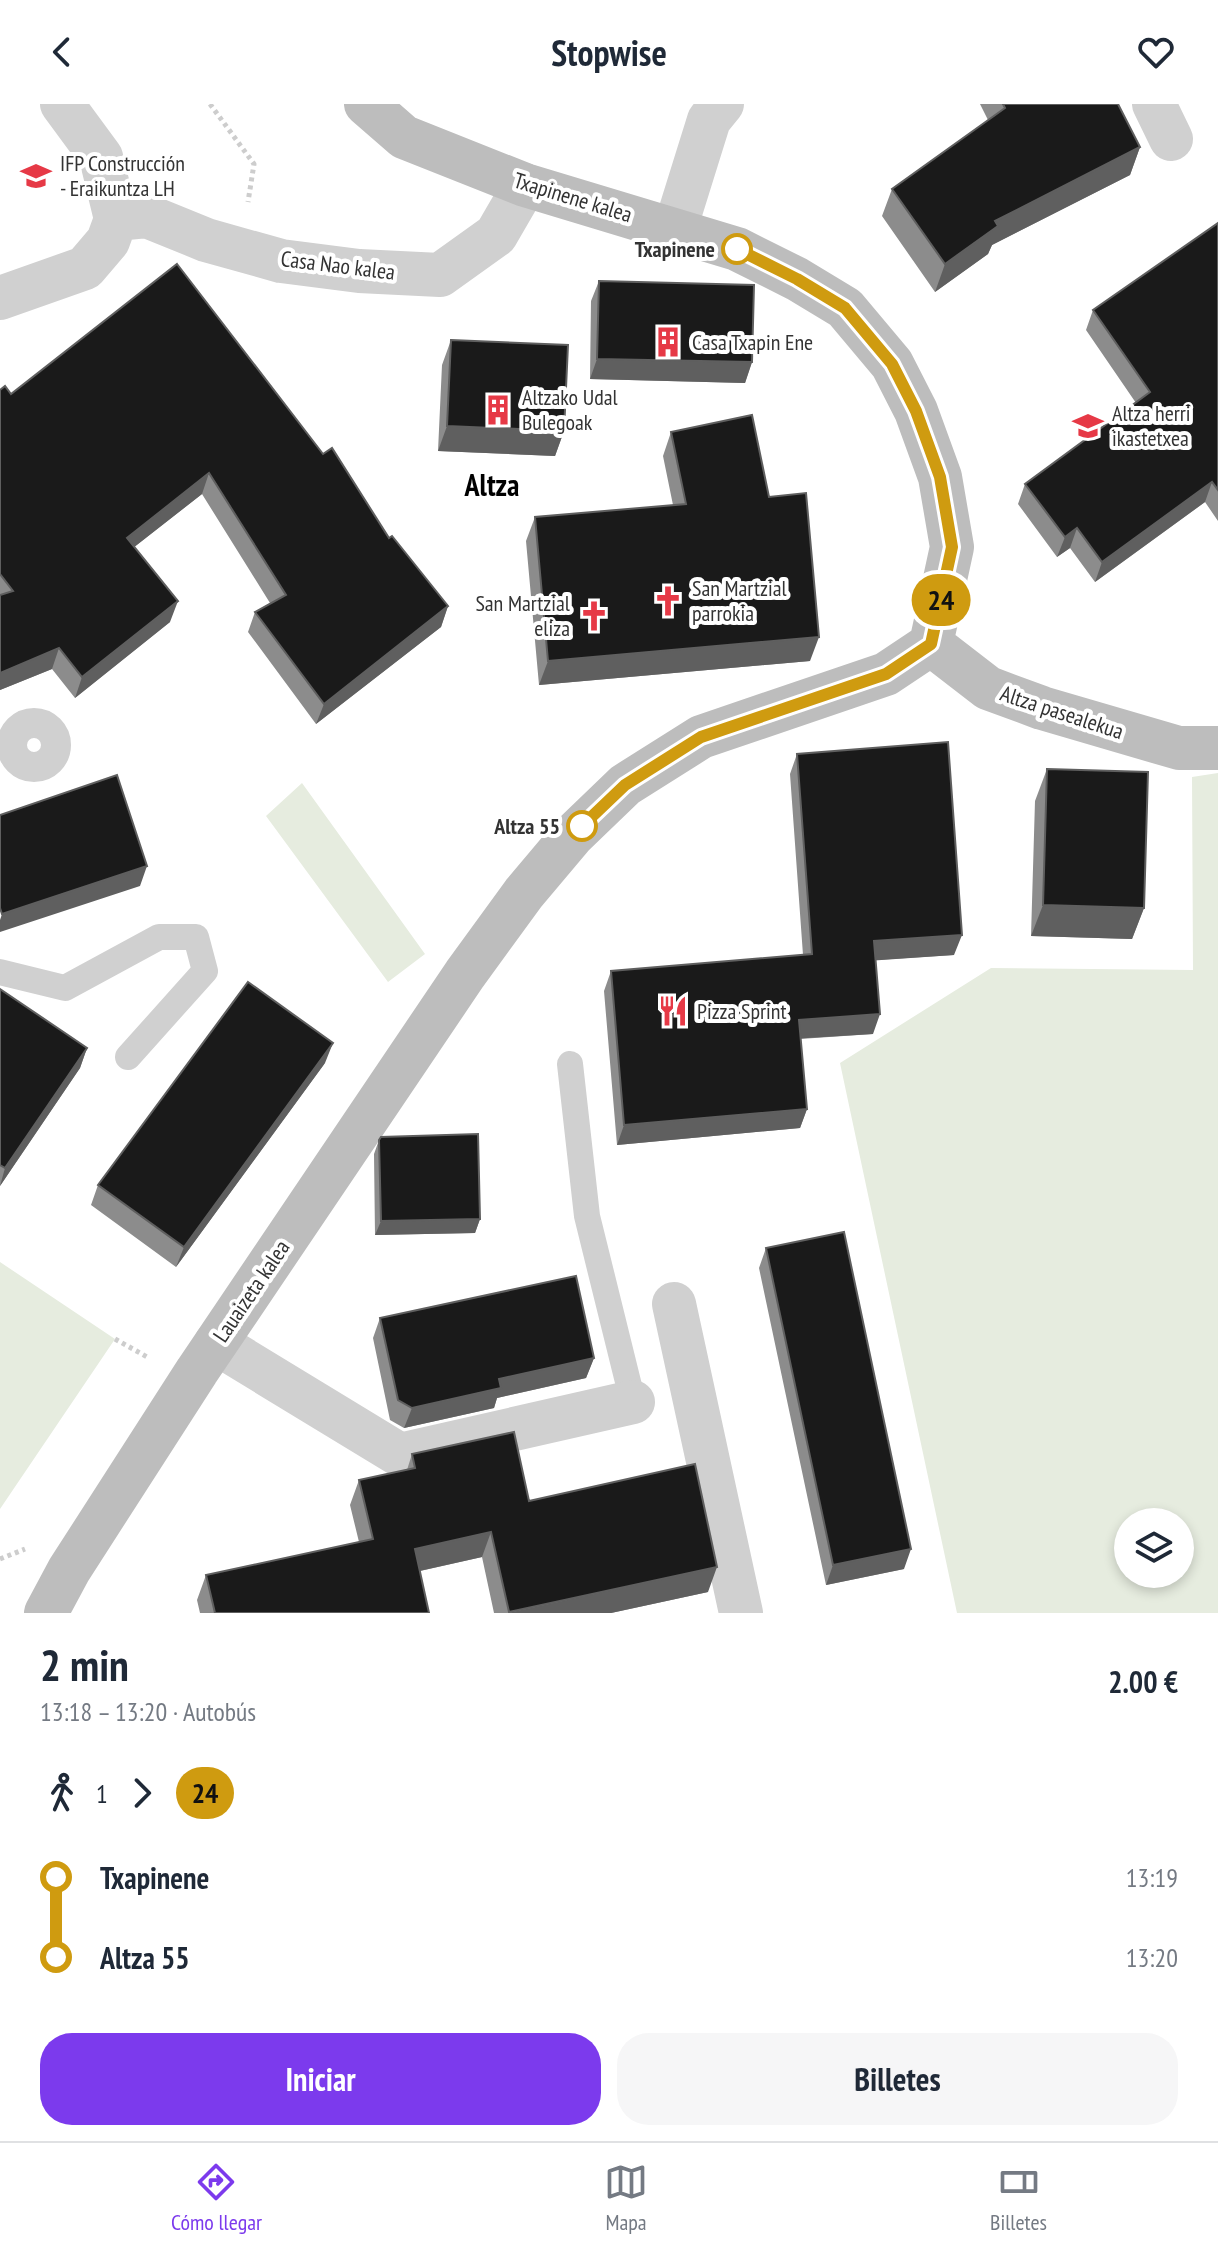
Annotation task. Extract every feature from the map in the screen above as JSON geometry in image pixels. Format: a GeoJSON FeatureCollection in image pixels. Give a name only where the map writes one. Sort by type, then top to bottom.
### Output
{"type":"FeatureCollection","features":[{"type":"Feature","properties":{"kind":"street"},"geometry":{"type":"LineString","coordinates":[[0,298],[85,268],[108,241],[116,219],[101,157],[62,104]]}},
{"type":"Feature","properties":{"kind":"street","name":"Txapinene kalea"},"geometry":{"type":"LineString","coordinates":[[366,104],[404,137],[525,185],[737,249],[845,308],[892,364],[916,411],[940,477],[952,547],[931,644]]}},
{"type":"Feature","properties":{"kind":"street"},"geometry":{"type":"LineString","coordinates":[[675,229],[709,120],[722,104]]}},
{"type":"Feature","properties":{"kind":"street","name":"Casa Nao kalea"},"geometry":{"type":"LineString","coordinates":[[116,219],[147,216],[206,240],[281,261],[359,271],[440,275],[496,235],[525,185]]}},
{"type":"Feature","properties":{"kind":"street","name":"Altza pasealekua"},"geometry":{"type":"LineString","coordinates":[[931,644],[988,688],[1042,708],[1179,748],[1218,748]]}},
{"type":"Feature","properties":{"kind":"street","name":"Lauaizeta kalea"},"geometry":{"type":"LineString","coordinates":[[46,1613],[69,1570],[216,1343],[465,974],[562,847],[625,785],[701,737],[886,674],[931,644]]}},
{"type":"Feature","properties":{"kind":"street"},"geometry":{"type":"LineString","coordinates":[[674,1304],[741,1613]]}},
{"type":"Feature","properties":{"kind":"street"},"geometry":{"type":"LineString","coordinates":[[216,1343],[400,1455],[633,1402]]}},
{"type":"Feature","properties":{"kind":"lane"},"geometry":{"type":"LineString","coordinates":[[0,972],[65,988],[159,937],[196,937],[205,971],[128,1057]]}},
{"type":"Feature","properties":{"kind":"lane"},"geometry":{"type":"LineString","coordinates":[[570,1064],[587,1216],[633,1402]]}},
{"type":"Feature","properties":{"kind":"path"},"geometry":{"type":"LineString","coordinates":[[210,104],[254,164],[245,215]]}},
{"type":"Feature","properties":{"kind":"path"},"geometry":{"type":"LineString","coordinates":[[115,1339],[155,1362]]}},
{"type":"Feature","properties":{"kind":"shaded area"},"geometry":{"type":"Polygon","coordinates":[[[1218,773],[1218,1613],[957,1613],[840,1063],[991,968],[1193,970],[1192,777],[1218,773]]]}},
{"type":"Feature","properties":{"kind":"shaded area"},"geometry":{"type":"Polygon","coordinates":[[[302,783],[425,954],[388,982],[266,816],[302,783]]]}},
{"type":"Feature","properties":{"kind":"shaded area"},"geometry":{"type":"Polygon","coordinates":[[[0,1262],[115,1339],[0,1509],[0,1262]]]}},
{"type":"Feature","properties":{"kind":"building"},"geometry":{"type":"Polygon","coordinates":[[[1003,104],[1118,104],[1140,147],[995,221],[998,226],[945,264],[892,189],[1005,108],[1003,104]]]}},
{"type":"Feature","properties":{"kind":"building"},"geometry":{"type":"Polygon","coordinates":[[[1218,223],[1218,490],[1212,482],[1102,562],[1077,528],[1065,537],[1025,484],[1150,392],[1093,310],[1218,223]]]}},
{"type":"Feature","properties":{"kind":"building"},"geometry":{"type":"Polygon","coordinates":[[[177,264],[323,454],[332,448],[389,538],[392,536],[448,606],[324,704],[255,612],[286,595],[209,473],[127,538],[178,601],[82,677],[59,648],[0,673],[0,595],[13,591],[0,574],[0,390],[5,386],[11,394],[177,264]]]}},
{"type":"Feature","properties":{"kind":"building","name":"Casa Txapin Ene"},"geometry":{"type":"Polygon","coordinates":[[[599,281],[754,285],[752,362],[597,359],[599,281]]]}},
{"type":"Feature","properties":{"kind":"building","name":"Altzako Udal Bulegoak"},"geometry":{"type":"Polygon","coordinates":[[[451,340],[568,345],[564,431],[447,426],[451,340]]]}},
{"type":"Feature","properties":{"kind":"building","name":"San Martzial parrokia"},"geometry":{"type":"Polygon","coordinates":[[[752,415],[769,497],[806,493],[819,637],[548,661],[535,517],[686,504],[671,432],[752,415]]]}},
{"type":"Feature","properties":{"kind":"building"},"geometry":{"type":"Polygon","coordinates":[[[948,742],[962,935],[874,941],[880,1014],[799,1020],[807,1109],[624,1125],[611,971],[812,954],[797,754],[948,742]]]}},
{"type":"Feature","properties":{"kind":"building"},"geometry":{"type":"Polygon","coordinates":[[[1047,769],[1148,772],[1144,908],[1043,905],[1047,769]]]}},
{"type":"Feature","properties":{"kind":"building"},"geometry":{"type":"Polygon","coordinates":[[[117,775],[147,866],[2,914],[0,815],[117,775]]]}},
{"type":"Feature","properties":{"kind":"building"},"geometry":{"type":"Polygon","coordinates":[[[248,982],[333,1043],[184,1247],[98,1185],[248,982]]]}},
{"type":"Feature","properties":{"kind":"building"},"geometry":{"type":"Polygon","coordinates":[[[0,989],[87,1048],[5,1168],[0,1165],[0,989]]]}},
{"type":"Feature","properties":{"kind":"building"},"geometry":{"type":"Polygon","coordinates":[[[478,1134],[480,1219],[381,1221],[381,1137],[478,1134]]]}},
{"type":"Feature","properties":{"kind":"building"},"geometry":{"type":"Polygon","coordinates":[[[844,1232],[911,1549],[833,1565],[766,1248],[844,1232]]]}},
{"type":"Feature","properties":{"kind":"building"},"geometry":{"type":"Polygon","coordinates":[[[576,1276],[594,1358],[499,1379],[501,1388],[412,1408],[398,1400],[380,1318],[576,1276]]]}},
{"type":"Feature","properties":{"kind":"building"},"geometry":{"type":"Polygon","coordinates":[[[514,1432],[529,1501],[695,1464],[717,1567],[509,1612],[491,1532],[415,1549],[429,1613],[215,1613],[206,1575],[373,1539],[359,1480],[415,1468],[412,1454],[514,1432]]]}},
{"type":"Feature","properties":{"kind":"bus line","name":"24"},"geometry":{"type":"LineString","coordinates":[[582,826],[625,785],[701,737],[886,674],[931,644],[952,547],[940,477],[916,411],[892,364],[845,308],[797,279],[737,249]]}},
{"type":"Feature","properties":{"kind":"place","name":"IFP Construcción - Eraikuntza LH"},"geometry":{"type":"Point","coordinates":[36,176]}},
{"type":"Feature","properties":{"kind":"place","name":"Txapinene"},"geometry":{"type":"Point","coordinates":[737,249]}},
{"type":"Feature","properties":{"kind":"place","name":"Casa Txapin Ene"},"geometry":{"type":"Point","coordinates":[668,342]}},
{"type":"Feature","properties":{"kind":"place","name":"Altzako Udal Bulegoak"},"geometry":{"type":"Point","coordinates":[498,410]}},
{"type":"Feature","properties":{"kind":"place","name":"Altza herri ikastetxea"},"geometry":{"type":"Point","coordinates":[1088,426]}},
{"type":"Feature","properties":{"kind":"place","name":"San Martzial parrokia"},"geometry":{"type":"Point","coordinates":[668,601]}},
{"type":"Feature","properties":{"kind":"place","name":"San Martzial eliza"},"geometry":{"type":"Point","coordinates":[594,616]}},
{"type":"Feature","properties":{"kind":"place","name":"Altza 55"},"geometry":{"type":"Point","coordinates":[582,826]}},
{"type":"Feature","properties":{"kind":"place","name":"Pizza Sprint"},"geometry":{"type":"Point","coordinates":[673,1011]}},
{"type":"Feature","properties":{"kind":"district","name":"Altza"},"geometry":{"type":"Point","coordinates":[492,486]}}]}
